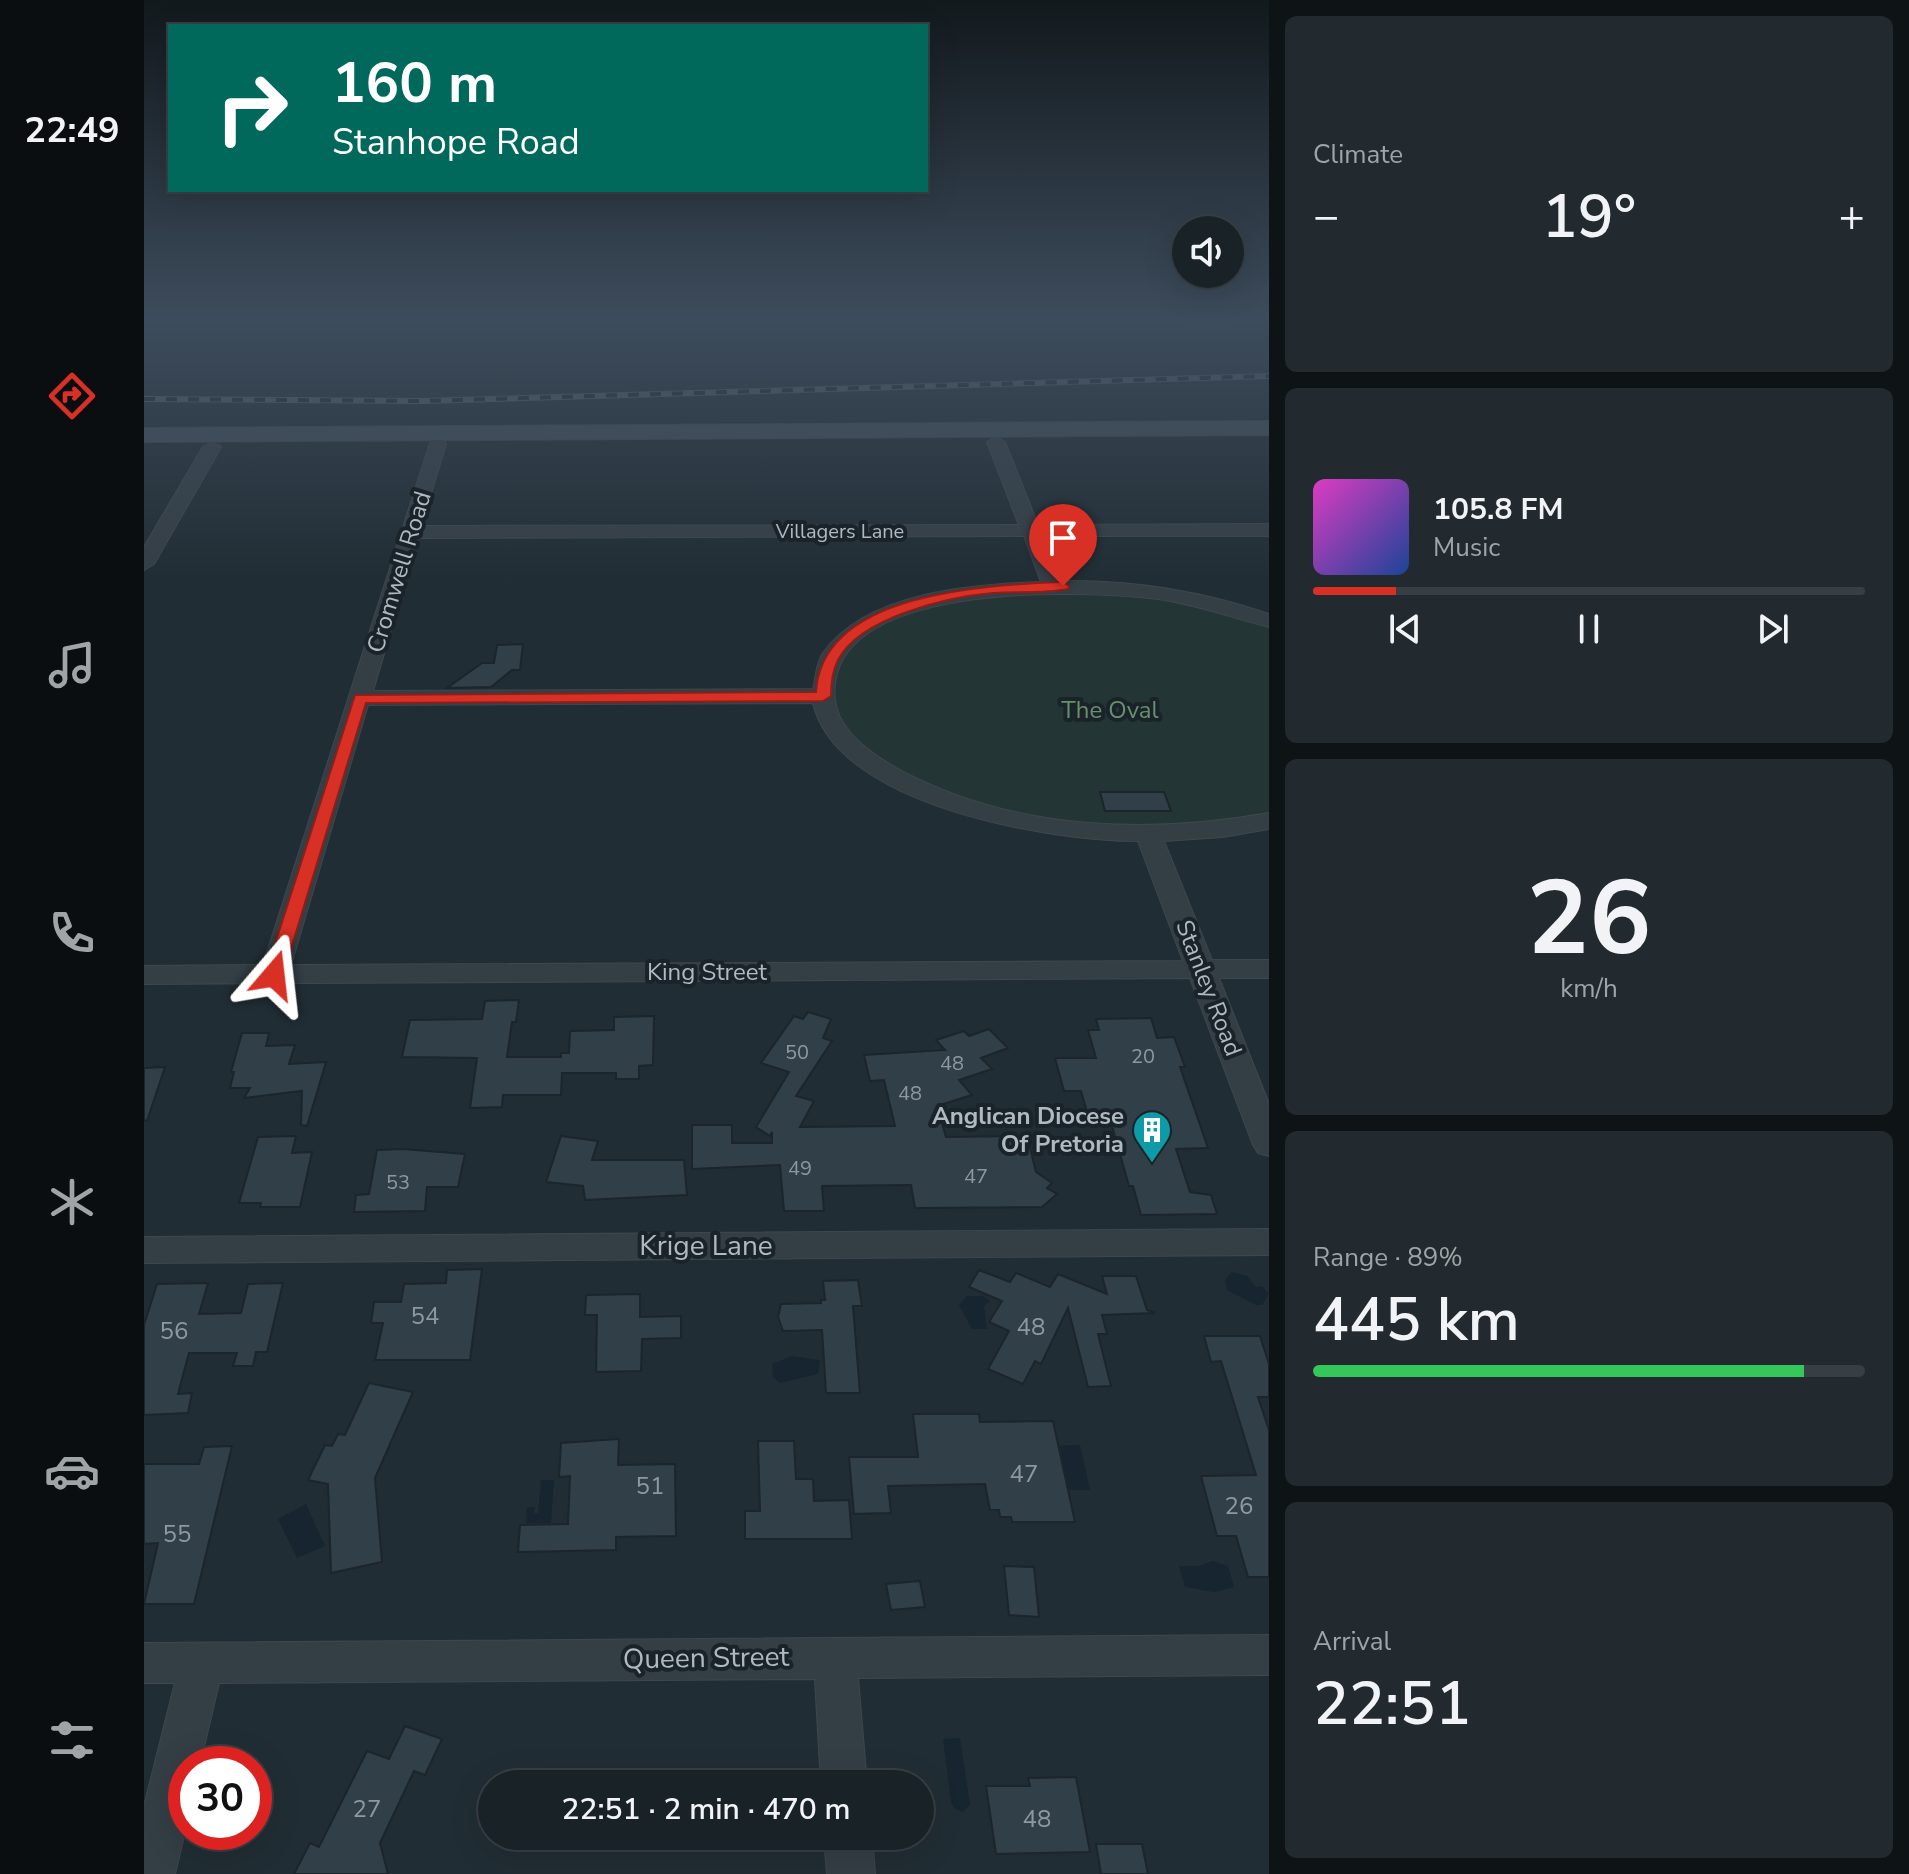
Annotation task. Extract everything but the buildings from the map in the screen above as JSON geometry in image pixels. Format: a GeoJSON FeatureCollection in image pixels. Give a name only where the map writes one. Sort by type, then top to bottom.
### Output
{"type":"FeatureCollection","features":[{"type":"Feature","properties":{"kind":"main road"},"geometry":{"type":"LineString","coordinates":[[144,435],[1269,430]]}},
{"type":"Feature","properties":{"kind":"street"},"geometry":{"type":"LineString","coordinates":[[996,442],[1053,586]]}},
{"type":"Feature","properties":{"kind":"street","name":"Cromwell Road"},"geometry":{"type":"LineString","coordinates":[[274,975],[437,444]]}},
{"type":"Feature","properties":{"kind":"street"},"geometry":{"type":"LineString","coordinates":[[144,564],[212,447]]}},
{"type":"Feature","properties":{"kind":"street","name":"Villagers Lane"},"geometry":{"type":"LineString","coordinates":[[412,532],[1269,530]]}},
{"type":"Feature","properties":{"kind":"street"},"geometry":{"type":"LineString","coordinates":[[1269,621],[1175,595],[1117,588],[1053,586],[951,595],[920,602],[877,619],[848,639],[833,656],[824,676],[823,696],[836,727],[860,755],[904,784],[933,798],[1018,821],[1081,829],[1148,832],[1269,821]]}},
{"type":"Feature","properties":{"kind":"street"},"geometry":{"type":"LineString","coordinates":[[360,698],[823,696]]}},
{"type":"Feature","properties":{"kind":"street","name":"Stanley Road"},"geometry":{"type":"LineString","coordinates":[[1148,832],[1269,1145]]}},
{"type":"Feature","properties":{"kind":"street","name":"King Street"},"geometry":{"type":"LineString","coordinates":[[144,975],[1269,969]]}},
{"type":"Feature","properties":{"kind":"street","name":"Krige Lane"},"geometry":{"type":"LineString","coordinates":[[144,1250],[1269,1242]]}},
{"type":"Feature","properties":{"kind":"street","name":"Queen Street"},"geometry":{"type":"LineString","coordinates":[[144,1663],[1269,1655]]}},
{"type":"Feature","properties":{"kind":"street"},"geometry":{"type":"LineString","coordinates":[[835,1657],[843,1770]]}},
{"type":"Feature","properties":{"kind":"street"},"geometry":{"type":"LineString","coordinates":[[151,1874],[202,1663]]}},
{"type":"Feature","properties":{"kind":"street"},"geometry":{"type":"LineString","coordinates":[[849,1850],[851,1874]]}},
{"type":"Feature","properties":{"kind":"green space","name":"The Oval"},"geometry":{"type":"Polygon","coordinates":[[[1021,590],[1182,598],[1269,623],[1269,821],[1098,830],[950,805],[867,755],[844,726],[832,697],[837,667],[856,640],[882,621],[924,604],[1021,590]]]}},
{"type":"Feature","properties":{"kind":"water"},"geometry":{"type":"Polygon","coordinates":[[[1232,1272],[1247,1276],[1256,1287],[1262,1286],[1269,1294],[1262,1305],[1227,1290],[1225,1280],[1232,1272]]]}},
{"type":"Feature","properties":{"kind":"water"},"geometry":{"type":"Polygon","coordinates":[[[967,1296],[983,1296],[990,1301],[984,1306],[987,1329],[972,1329],[959,1305],[967,1296]]]}},
{"type":"Feature","properties":{"kind":"water"},"geometry":{"type":"Polygon","coordinates":[[[792,1356],[820,1360],[818,1374],[780,1383],[773,1377],[772,1364],[792,1356]]]}},
{"type":"Feature","properties":{"kind":"water"},"geometry":{"type":"Polygon","coordinates":[[[1080,1445],[1090,1490],[1069,1490],[1060,1446],[1080,1445]]]}},
{"type":"Feature","properties":{"kind":"water"},"geometry":{"type":"Polygon","coordinates":[[[541,1480],[554,1480],[551,1523],[526,1523],[527,1507],[535,1507],[534,1513],[538,1513],[541,1480]]]}},
{"type":"Feature","properties":{"kind":"water"},"geometry":{"type":"Polygon","coordinates":[[[306,1504],[325,1546],[297,1558],[278,1519],[306,1504]]]}},
{"type":"Feature","properties":{"kind":"water"},"geometry":{"type":"Polygon","coordinates":[[[1213,1561],[1228,1566],[1234,1587],[1214,1592],[1185,1587],[1179,1566],[1199,1566],[1213,1561]]]}},
{"type":"Feature","properties":{"kind":"water"},"geometry":{"type":"Polygon","coordinates":[[[960,1738],[970,1805],[963,1812],[955,1809],[951,1802],[943,1739],[960,1738]]]}},
{"type":"Feature","properties":{"kind":"place","name":"Anglican Diocese Of Pretoria"},"geometry":{"type":"Point","coordinates":[1152,1164]}},
{"type":"Feature","properties":{"kind":"route"},"geometry":{"type":"LineString","coordinates":[[274,975],[360,698],[823,696],[824,676],[833,656],[848,639],[882,616],[951,595],[993,589],[1063,586]]}}]}
